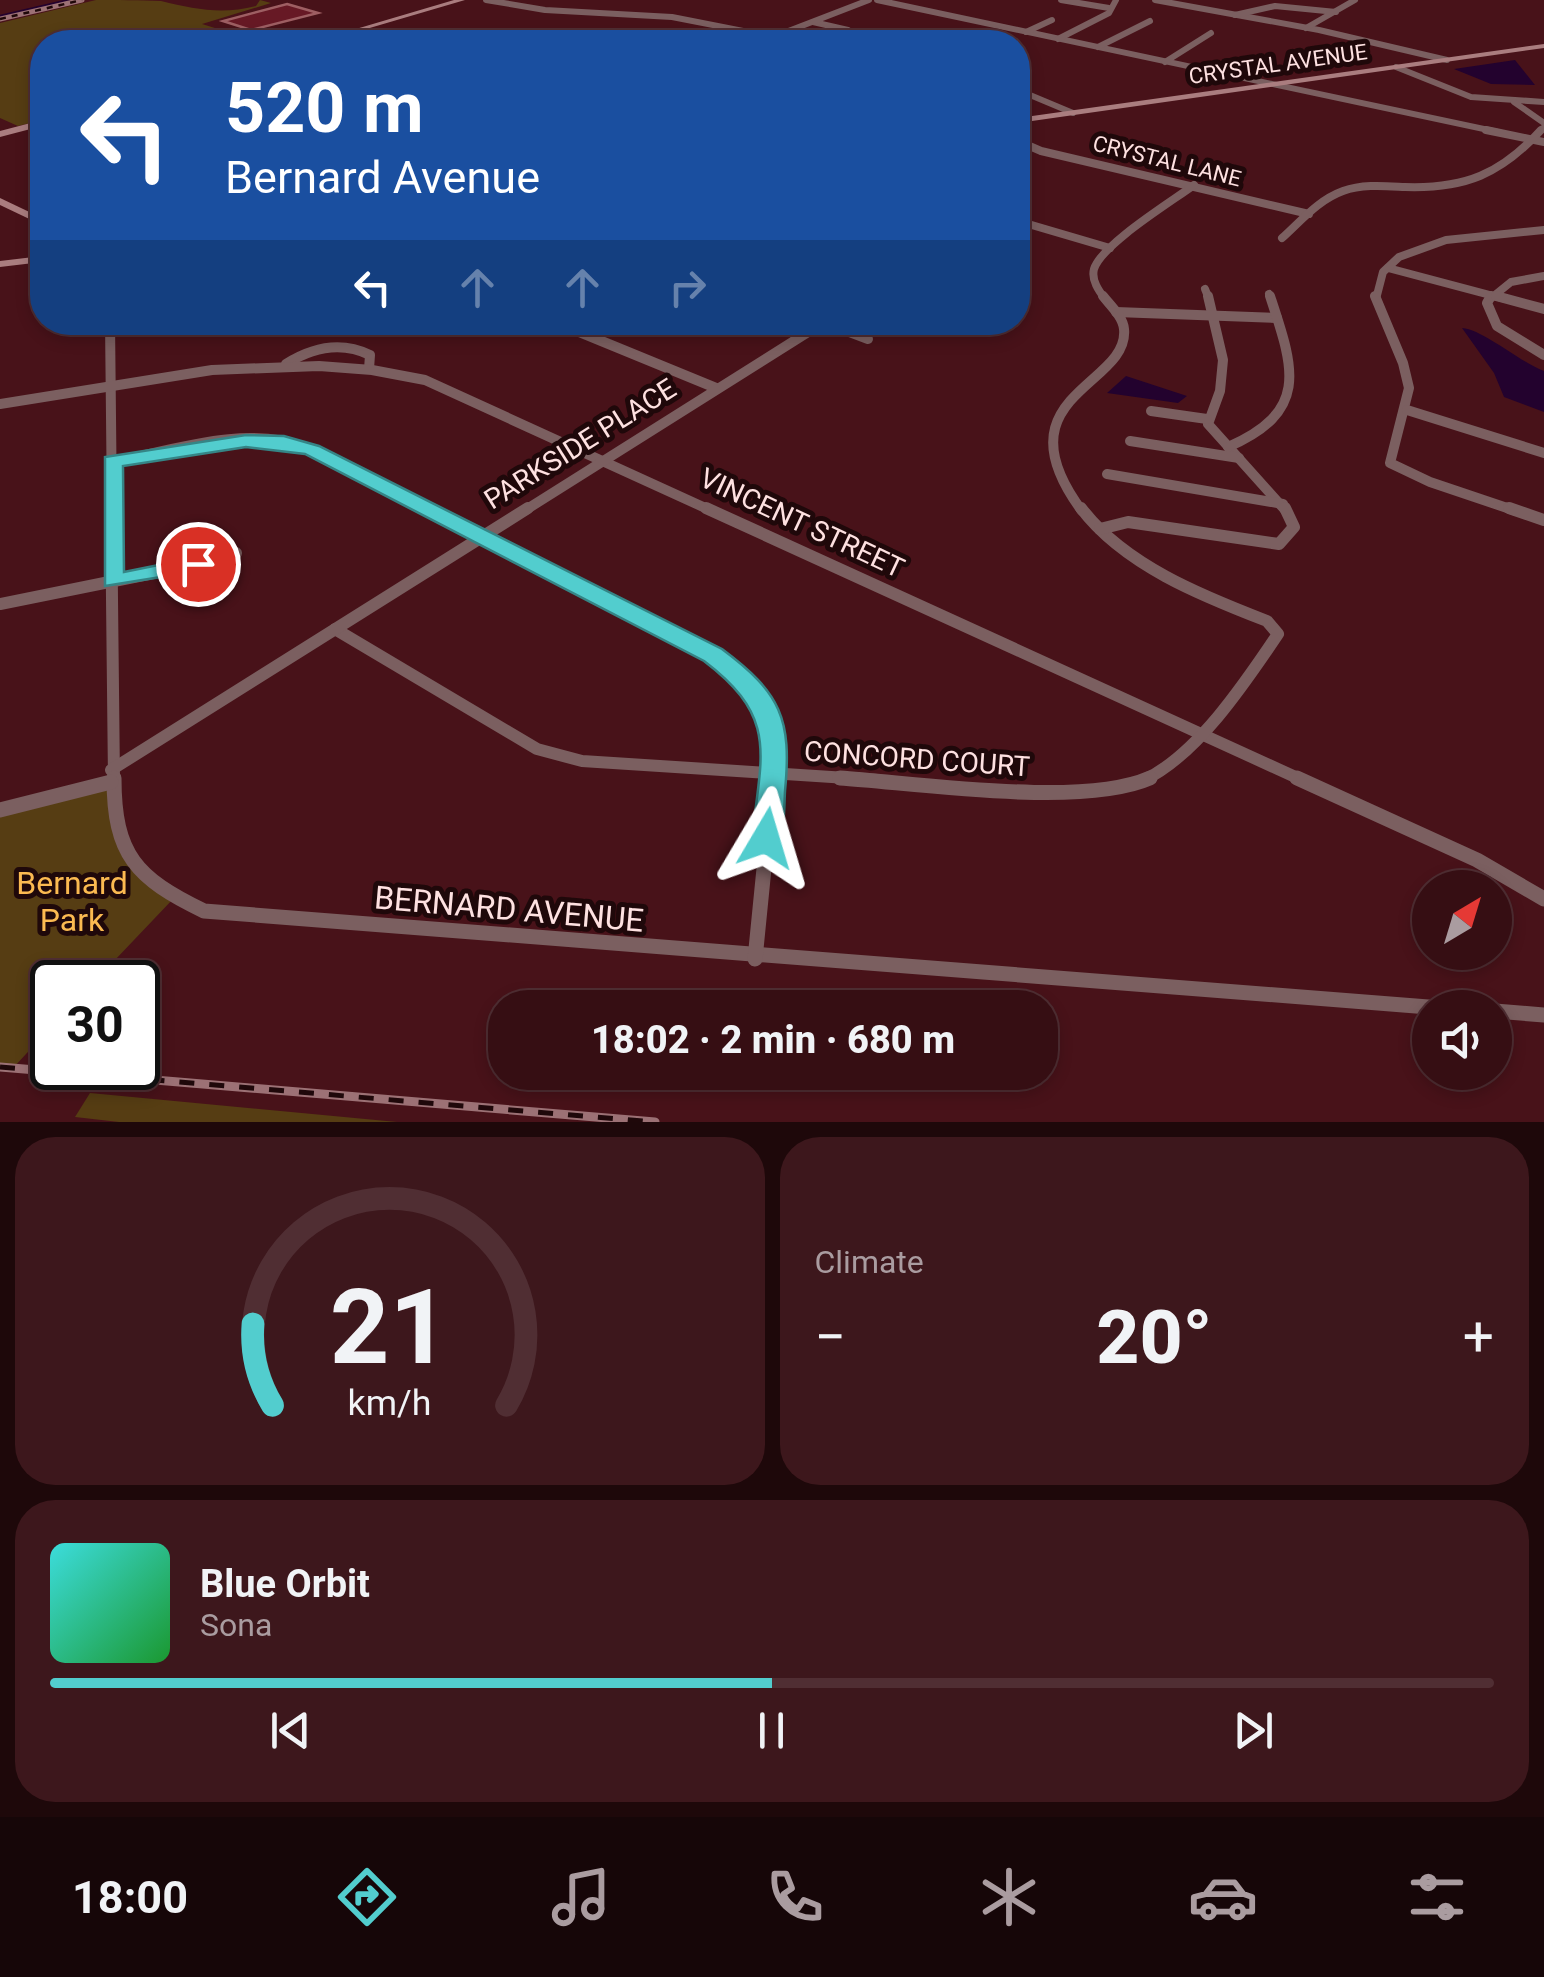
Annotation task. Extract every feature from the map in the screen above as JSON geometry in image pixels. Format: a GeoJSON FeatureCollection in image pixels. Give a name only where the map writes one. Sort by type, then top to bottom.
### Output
{"type":"FeatureCollection","features":[{"type":"Feature","properties":{"kind":"street"},"geometry":{"type":"LineString","coordinates":[[358,30],[462,0]]}},
{"type":"Feature","properties":{"kind":"street"},"geometry":{"type":"LineString","coordinates":[[486,0],[528,8],[672,17],[738,30]]}},
{"type":"Feature","properties":{"kind":"street"},"geometry":{"type":"LineString","coordinates":[[792,30],[869,0]]}},
{"type":"Feature","properties":{"kind":"street"},"geometry":{"type":"LineString","coordinates":[[877,0],[1017,30]]}},
{"type":"Feature","properties":{"kind":"street"},"geometry":{"type":"LineString","coordinates":[[1062,0],[1109,8]]}},
{"type":"Feature","properties":{"kind":"street"},"geometry":{"type":"LineString","coordinates":[[1054,38],[1109,13],[1116,0]]}},
{"type":"Feature","properties":{"kind":"street"},"geometry":{"type":"LineString","coordinates":[[1155,0],[1373,42],[1443,61]]}},
{"type":"Feature","properties":{"kind":"street"},"geometry":{"type":"LineString","coordinates":[[1179,4],[1188,0]]}},
{"type":"Feature","properties":{"kind":"street"},"geometry":{"type":"LineString","coordinates":[[1306,28],[1355,0]]}},
{"type":"Feature","properties":{"kind":"street"},"geometry":{"type":"LineString","coordinates":[[1235,15],[1274,6],[1336,12]]}},
{"type":"Feature","properties":{"kind":"street"},"geometry":{"type":"LineString","coordinates":[[1030,30],[1052,20]]}},
{"type":"Feature","properties":{"kind":"street"},"geometry":{"type":"LineString","coordinates":[[1098,47],[1150,21]]}},
{"type":"Feature","properties":{"kind":"street"},"geometry":{"type":"LineString","coordinates":[[812,22],[848,30]]}},
{"type":"Feature","properties":{"kind":"street"},"geometry":{"type":"LineString","coordinates":[[1306,28],[1443,61]]}},
{"type":"Feature","properties":{"kind":"street"},"geometry":{"type":"LineString","coordinates":[[1030,33],[1544,142]]}},
{"type":"Feature","properties":{"kind":"street"},"geometry":{"type":"LineString","coordinates":[[1165,62],[1211,34]]}},
{"type":"Feature","properties":{"kind":"street"},"geometry":{"type":"LineString","coordinates":[[1364,44],[1373,42]]}},
{"type":"Feature","properties":{"kind":"street","name":"CRYSTAL AVENUE"},"geometry":{"type":"LineString","coordinates":[[1030,119],[1544,46]]}},
{"type":"Feature","properties":{"kind":"street"},"geometry":{"type":"LineString","coordinates":[[1396,67],[1460,94],[1544,102]]}},
{"type":"Feature","properties":{"kind":"street"},"geometry":{"type":"LineString","coordinates":[[1446,98],[1460,94]]}},
{"type":"Feature","properties":{"kind":"street"},"geometry":{"type":"LineString","coordinates":[[1030,95],[1073,113]]}},
{"type":"Feature","properties":{"kind":"street"},"geometry":{"type":"LineString","coordinates":[[1282,238],[1335,194],[1351,188],[1445,188],[1483,182],[1500,172],[1544,127],[1514,102]]}},
{"type":"Feature","properties":{"kind":"street"},"geometry":{"type":"LineString","coordinates":[[0,126],[13,131]]}},
{"type":"Feature","properties":{"kind":"street"},"geometry":{"type":"LineString","coordinates":[[0,134],[30,126]]}},
{"type":"Feature","properties":{"kind":"street","name":"CRYSTAL LANE"},"geometry":{"type":"LineString","coordinates":[[1030,146],[1309,214]]}},
{"type":"Feature","properties":{"kind":"street"},"geometry":{"type":"LineString","coordinates":[[1150,411],[1207,419],[1228,447],[1283,504],[1294,527],[1278,544],[1128,522],[1100,529],[1077,504],[1061,476],[1054,434],[1068,399],[1121,346],[1124,330],[1116,312],[1094,284],[1094,268],[1110,248],[1194,185]]}},
{"type":"Feature","properties":{"kind":"street"},"geometry":{"type":"LineString","coordinates":[[0,201],[30,216]]}},
{"type":"Feature","properties":{"kind":"street"},"geometry":{"type":"LineString","coordinates":[[1030,224],[1110,248]]}},
{"type":"Feature","properties":{"kind":"street"},"geometry":{"type":"LineString","coordinates":[[1544,230],[1442,242],[1410,252],[1388,268],[1375,286],[1376,302],[1406,366],[1406,410],[1389,455],[1396,468],[1544,520]]}},
{"type":"Feature","properties":{"kind":"street"},"geometry":{"type":"LineString","coordinates":[[0,264],[30,260]]}},
{"type":"Feature","properties":{"kind":"street"},"geometry":{"type":"LineString","coordinates":[[1388,268],[1544,309]]}},
{"type":"Feature","properties":{"kind":"street"},"geometry":{"type":"LineString","coordinates":[[1544,276],[1511,282],[1491,295],[1487,308],[1496,326],[1544,355]]}},
{"type":"Feature","properties":{"kind":"street"},"geometry":{"type":"LineString","coordinates":[[1205,289],[1217,316],[1221,385],[1207,419]]}},
{"type":"Feature","properties":{"kind":"street"},"geometry":{"type":"LineString","coordinates":[[1228,447],[1262,431],[1290,397],[1291,354],[1270,294]]}},
{"type":"Feature","properties":{"kind":"street"},"geometry":{"type":"LineString","coordinates":[[1116,312],[1277,318]]}},
{"type":"Feature","properties":{"kind":"street","name":"BERNARD AVENUE"},"geometry":{"type":"LineString","coordinates":[[110,335],[114,823],[126,854],[156,888],[204,911],[755,959],[1412,1006]]}},
{"type":"Feature","properties":{"kind":"street"},"geometry":{"type":"LineString","coordinates":[[587,335],[716,388]]}},
{"type":"Feature","properties":{"kind":"street","name":"PARKSIDE PLACE"},"geometry":{"type":"LineString","coordinates":[[0,810],[111,776],[334,628],[804,335]]}},
{"type":"Feature","properties":{"kind":"street"},"geometry":{"type":"LineString","coordinates":[[859,335],[868,338]]}},
{"type":"Feature","properties":{"kind":"street"},"geometry":{"type":"LineString","coordinates":[[286,364],[311,351],[339,346],[370,354],[369,369]]}},
{"type":"Feature","properties":{"kind":"street","name":"VINCENT STREET"},"geometry":{"type":"LineString","coordinates":[[0,404],[215,368],[286,364],[369,369],[450,389],[1478,860],[1544,899]]}},
{"type":"Feature","properties":{"kind":"street"},"geometry":{"type":"LineString","coordinates":[[1406,410],[1544,453]]}},
{"type":"Feature","properties":{"kind":"street"},"geometry":{"type":"LineString","coordinates":[[1130,441],[1239,458]]}},
{"type":"Feature","properties":{"kind":"street"},"geometry":{"type":"LineString","coordinates":[[112,462],[229,442],[294,444],[713,655],[732,669],[768,714],[776,742],[755,959]]}},
{"type":"Feature","properties":{"kind":"street"},"geometry":{"type":"LineString","coordinates":[[1107,474],[1283,504]]}},
{"type":"Feature","properties":{"kind":"street","name":"CONCORD COURT"},"geometry":{"type":"LineString","coordinates":[[334,628],[510,734],[558,756],[610,764],[774,775],[1057,792],[1110,790],[1161,774],[1190,754],[1274,640],[1275,628],[1166,577],[1100,529]]}},
{"type":"Feature","properties":{"kind":"street"},"geometry":{"type":"LineString","coordinates":[[0,604],[198,564]]}},
{"type":"Feature","properties":{"kind":"street"},"geometry":{"type":"LineString","coordinates":[[1512,1012],[1544,1015]]}},
{"type":"Feature","properties":{"kind":"green space"},"geometry":{"type":"Polygon","coordinates":[[[96,0],[161,1],[220,10],[256,6],[260,0],[271,3],[202,24],[221,30],[30,30],[30,123],[18,126],[0,118],[0,23],[96,0]]]}},
{"type":"Feature","properties":{"kind":"green space","name":"Bernard Park"},"geometry":{"type":"Polygon","coordinates":[[[111,782],[118,839],[173,899],[115,960],[30,960],[30,1050],[13,1068],[0,1067],[0,810],[111,782]]]}},
{"type":"Feature","properties":{"kind":"green space"},"geometry":{"type":"Polygon","coordinates":[[[90,1093],[397,1122],[119,1122],[75,1117],[90,1093]]]}},
{"type":"Feature","properties":{"kind":"shaded area"},"geometry":{"type":"Polygon","coordinates":[[[1515,60],[1535,85],[1491,84],[1454,69],[1515,60]]]}},
{"type":"Feature","properties":{"kind":"shaded area"},"geometry":{"type":"Polygon","coordinates":[[[1462,328],[1480,334],[1544,371],[1544,412],[1504,397],[1494,373],[1462,328]]]}},
{"type":"Feature","properties":{"kind":"shaded area"},"geometry":{"type":"Polygon","coordinates":[[[1126,376],[1187,396],[1178,403],[1107,393],[1126,376]]]}},
{"type":"Feature","properties":{"kind":"building"},"geometry":{"type":"Polygon","coordinates":[[[287,4],[318,13],[251,30],[223,21],[287,4]]]}},
{"type":"Feature","properties":{"kind":"waterway"},"geometry":{"type":"LineString","coordinates":[[0,16],[69,0]]}},
{"type":"Feature","properties":{"kind":"railway"},"geometry":{"type":"LineString","coordinates":[[0,19],[82,0]]}},
{"type":"Feature","properties":{"kind":"railway"},"geometry":{"type":"LineString","coordinates":[[0,1067],[655,1122]]}},
{"type":"Feature","properties":{"kind":"route"},"geometry":{"type":"LineString","coordinates":[[198,564],[113,581],[112,462],[246,441],[284,442],[312,450],[713,655],[740,675],[768,714],[776,742],[766,838]]}}]}
